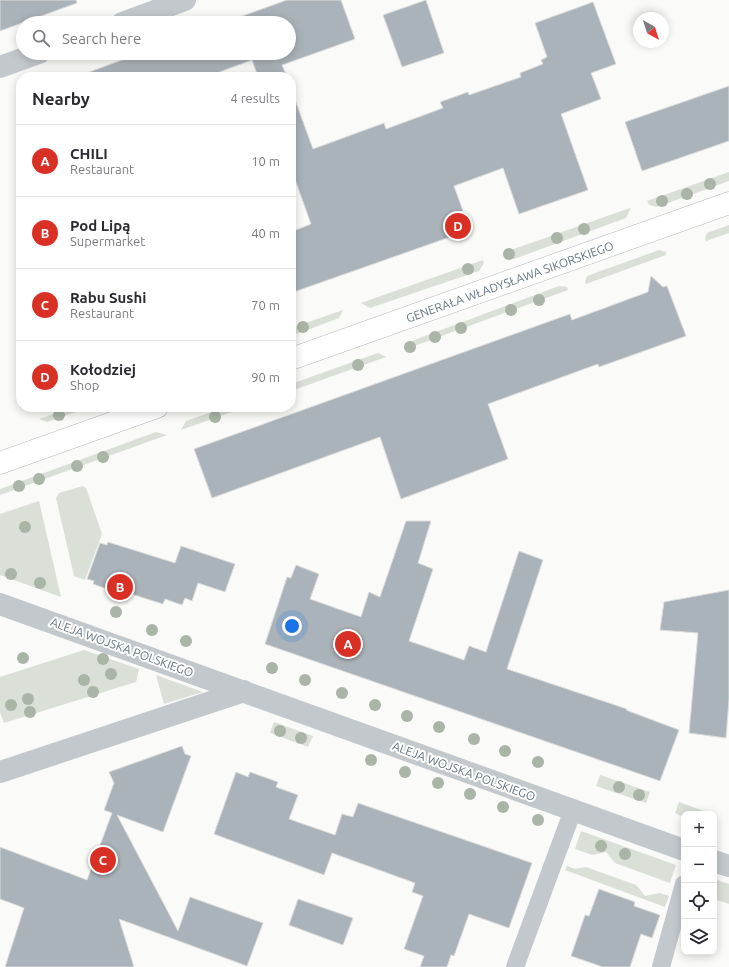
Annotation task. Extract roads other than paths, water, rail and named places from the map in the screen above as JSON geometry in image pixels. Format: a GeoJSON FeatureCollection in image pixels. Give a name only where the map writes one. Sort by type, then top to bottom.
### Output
{"type":"FeatureCollection","features":[{"type":"Feature","properties":{"kind":"main road","name":"GENERAŁA WŁADYSŁAWA SIKORSKIEGO"},"geometry":{"type":"LineString","coordinates":[[296,357],[729,203]]}},
{"type":"Feature","properties":{"kind":"main road"},"geometry":{"type":"LineString","coordinates":[[0,463],[143,412]]}},
{"type":"Feature","properties":{"kind":"street"},"geometry":{"type":"LineString","coordinates":[[141,16],[185,0]]}},
{"type":"Feature","properties":{"kind":"street"},"geometry":{"type":"LineString","coordinates":[[0,67],[20,60]]}},
{"type":"Feature","properties":{"kind":"street","name":"ALEJA WOJSKA POLSKIEGO"},"geometry":{"type":"LineString","coordinates":[[0,604],[244,690],[681,849]]}},
{"type":"Feature","properties":{"kind":"street"},"geometry":{"type":"LineString","coordinates":[[0,772],[244,690]]}},
{"type":"Feature","properties":{"kind":"street"},"geometry":{"type":"LineString","coordinates":[[717,862],[729,866]]}},
{"type":"Feature","properties":{"kind":"lane"},"geometry":{"type":"LineString","coordinates":[[515,967],[572,810]]}},
{"type":"Feature","properties":{"kind":"lane"},"geometry":{"type":"LineString","coordinates":[[661,967],[681,895]]}},
{"type":"Feature","properties":{"kind":"place","name":"Kołodziej"},"geometry":{"type":"Point","coordinates":[458,226]}},
{"type":"Feature","properties":{"kind":"place","name":"Pod Lipą"},"geometry":{"type":"Point","coordinates":[120,587]}},
{"type":"Feature","properties":{"kind":"place","name":"CHILI"},"geometry":{"type":"Point","coordinates":[348,644]}},
{"type":"Feature","properties":{"kind":"place","name":"Rabu Sushi"},"geometry":{"type":"Point","coordinates":[103,860]}}]}
